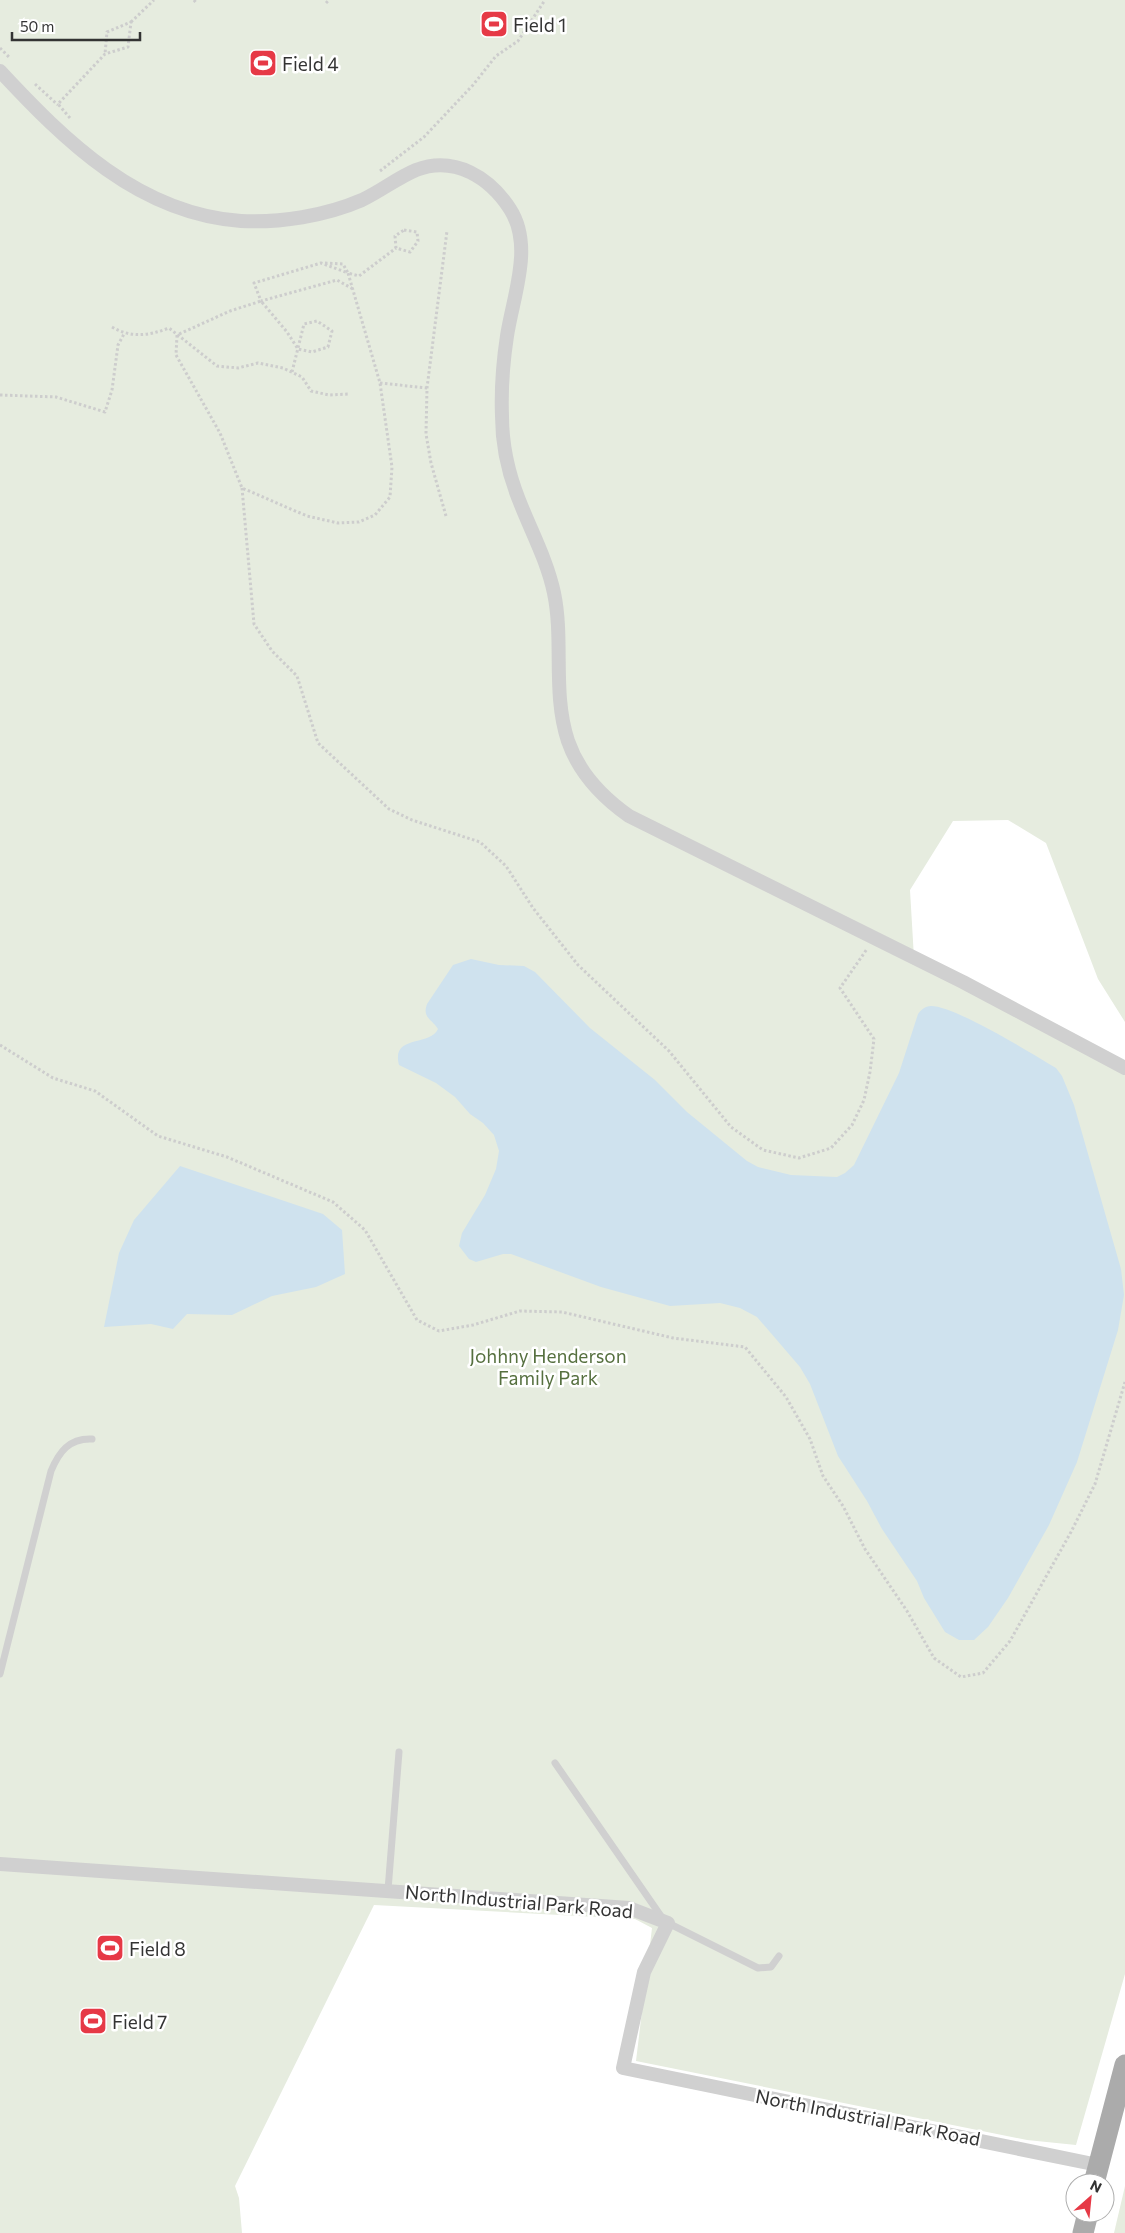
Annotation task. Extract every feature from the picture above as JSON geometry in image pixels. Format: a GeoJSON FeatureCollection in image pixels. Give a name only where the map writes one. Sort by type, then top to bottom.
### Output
{"type":"FeatureCollection","features":[{"type":"Feature","properties":{"kind":"main road"},"geometry":{"type":"LineString","coordinates":[[1096,2173],[1125,2065]]}},
{"type":"Feature","properties":{"kind":"street"},"geometry":{"type":"LineString","coordinates":[[0,71],[77,147],[109,173],[144,194],[181,209],[201,214],[240,220],[282,220],[323,213],[362,200],[420,169],[441,165],[463,168],[482,178],[498,193],[512,212],[521,233],[522,255],[507,337],[502,378],[502,419],[506,451],[518,498],[535,536],[553,590],[559,639],[560,699],[567,738],[575,758],[586,775],[599,790],[629,816],[963,982],[1125,1068]]}},
{"type":"Feature","properties":{"kind":"street","name":"North Industrial Park Road"},"geometry":{"type":"LineString","coordinates":[[0,1864],[629,1908],[666,1922],[644,1972],[623,2068],[1092,2173]]}},
{"type":"Feature","properties":{"kind":"lane"},"geometry":{"type":"LineString","coordinates":[[0,1674],[51,1471],[58,1454],[67,1445],[81,1439],[92,1439]]}},
{"type":"Feature","properties":{"kind":"lane"},"geometry":{"type":"LineString","coordinates":[[388,1890],[399,1752]]}},
{"type":"Feature","properties":{"kind":"lane"},"geometry":{"type":"LineString","coordinates":[[555,1763],[666,1922],[758,1968],[771,1967],[779,1956]]}},
{"type":"Feature","properties":{"kind":"path"},"geometry":{"type":"LineString","coordinates":[[105,54],[107,32],[131,22],[154,0]]}},
{"type":"Feature","properties":{"kind":"path"},"geometry":{"type":"LineString","coordinates":[[194,0],[198,4]]}},
{"type":"Feature","properties":{"kind":"path"},"geometry":{"type":"LineString","coordinates":[[375,178],[384,167],[424,137],[473,85],[496,56],[518,41],[545,0]]}},
{"type":"Feature","properties":{"kind":"path"},"geometry":{"type":"LineString","coordinates":[[74,123],[58,104],[105,54],[128,47],[131,22]]}},
{"type":"Feature","properties":{"kind":"path"},"geometry":{"type":"LineString","coordinates":[[404,230],[416,232],[418,241],[410,252],[396,248],[395,236],[404,230]]}},
{"type":"Feature","properties":{"kind":"path"},"geometry":{"type":"LineString","coordinates":[[446,516],[431,463],[426,434],[427,388],[447,231]]}},
{"type":"Feature","properties":{"kind":"path"},"geometry":{"type":"LineString","coordinates":[[321,262],[359,276],[396,248]]}},
{"type":"Feature","properties":{"kind":"path"},"geometry":{"type":"LineString","coordinates":[[242,488],[307,516],[338,523],[359,522],[375,515],[390,497],[392,467],[380,383],[353,289],[343,264],[321,262],[254,283],[260,301],[287,332],[298,349],[312,352],[328,347],[332,331],[317,321],[304,324],[298,349],[292,372]]}},
{"type":"Feature","properties":{"kind":"path"},"geometry":{"type":"LineString","coordinates":[[177,335],[230,311],[337,280],[353,289]]}},
{"type":"Feature","properties":{"kind":"path"},"geometry":{"type":"LineString","coordinates":[[112,327],[124,334],[143,336],[169,328],[217,366],[238,368],[258,363],[283,368],[302,377],[311,391],[329,395],[348,394]]}},
{"type":"Feature","properties":{"kind":"path"},"geometry":{"type":"LineString","coordinates":[[0,396],[56,397],[105,412],[112,390],[118,345],[124,334]]}},
{"type":"Feature","properties":{"kind":"path"},"geometry":{"type":"LineString","coordinates":[[177,335],[176,355],[220,433],[242,488],[254,624],[272,651],[297,676],[318,743],[389,809],[412,820],[480,842],[506,866],[534,908],[578,965],[669,1051],[731,1127],[763,1150],[799,1158],[831,1148],[852,1125],[864,1100],[874,1039],[840,988],[874,938]]}},
{"type":"Feature","properties":{"kind":"path"},"geometry":{"type":"LineString","coordinates":[[380,383],[427,388]]}},
{"type":"Feature","properties":{"kind":"path"},"geometry":{"type":"LineString","coordinates":[[0,1045],[53,1078],[95,1091],[158,1136],[227,1157],[334,1202],[365,1230],[417,1320],[439,1331],[473,1325],[520,1311],[562,1312],[673,1338],[745,1347],[786,1397],[810,1439],[823,1476],[843,1506],[865,1549],[907,1611],[934,1658],[961,1677],[983,1673],[1010,1641],[1066,1541],[1094,1484],[1125,1382]]}},
{"type":"Feature","properties":{"kind":"green space","name":"Johhny Henderson Family Park"},"geometry":{"type":"Polygon","coordinates":[[[0,0],[1125,0],[1125,1022],[1098,979],[1046,843],[1008,820],[953,821],[910,890],[914,958],[1125,1068],[1125,1974],[1076,2145],[1027,2140],[636,2061],[652,1928],[635,1919],[374,1905],[235,2186],[239,2198],[242,2233],[0,2233],[0,0]]]}},
{"type":"Feature","properties":{"kind":"green space"},"geometry":{"type":"Polygon","coordinates":[[[1125,2186],[1125,2233],[1114,2233],[1125,2186]]]}},
{"type":"Feature","properties":{"kind":"water"},"geometry":{"type":"Polygon","coordinates":[[[471,959],[499,965],[524,966],[535,972],[590,1028],[655,1080],[687,1112],[747,1161],[758,1167],[791,1175],[837,1177],[854,1165],[899,1073],[918,1014],[927,1007],[942,1008],[975,1022],[1056,1068],[1062,1076],[1074,1105],[1121,1269],[1124,1295],[1118,1330],[1077,1462],[1049,1525],[1008,1598],[988,1627],[974,1640],[959,1640],[945,1632],[924,1598],[917,1581],[882,1529],[867,1501],[838,1456],[810,1384],[800,1367],[757,1317],[740,1308],[720,1303],[670,1306],[601,1287],[511,1254],[503,1254],[476,1262],[469,1259],[459,1246],[462,1233],[485,1195],[496,1169],[499,1151],[494,1135],[483,1123],[470,1114],[455,1097],[436,1083],[399,1065],[398,1055],[406,1045],[427,1038],[438,1029],[427,1015],[427,1004],[453,965],[471,959]]]}},
{"type":"Feature","properties":{"kind":"water"},"geometry":{"type":"Polygon","coordinates":[[[180,1166],[323,1214],[342,1230],[345,1274],[316,1287],[272,1296],[232,1315],[187,1314],[173,1329],[151,1324],[104,1327],[119,1253],[134,1220],[180,1166]]]}},
{"type":"Feature","properties":{"kind":"place","name":"Field 1"},"geometry":{"type":"Point","coordinates":[494,24]}},
{"type":"Feature","properties":{"kind":"place","name":"Field 4"},"geometry":{"type":"Point","coordinates":[263,63]}},
{"type":"Feature","properties":{"kind":"place","name":"Field 8"},"geometry":{"type":"Point","coordinates":[110,1948]}},
{"type":"Feature","properties":{"kind":"place","name":"Field 7"},"geometry":{"type":"Point","coordinates":[93,2021]}}]}
